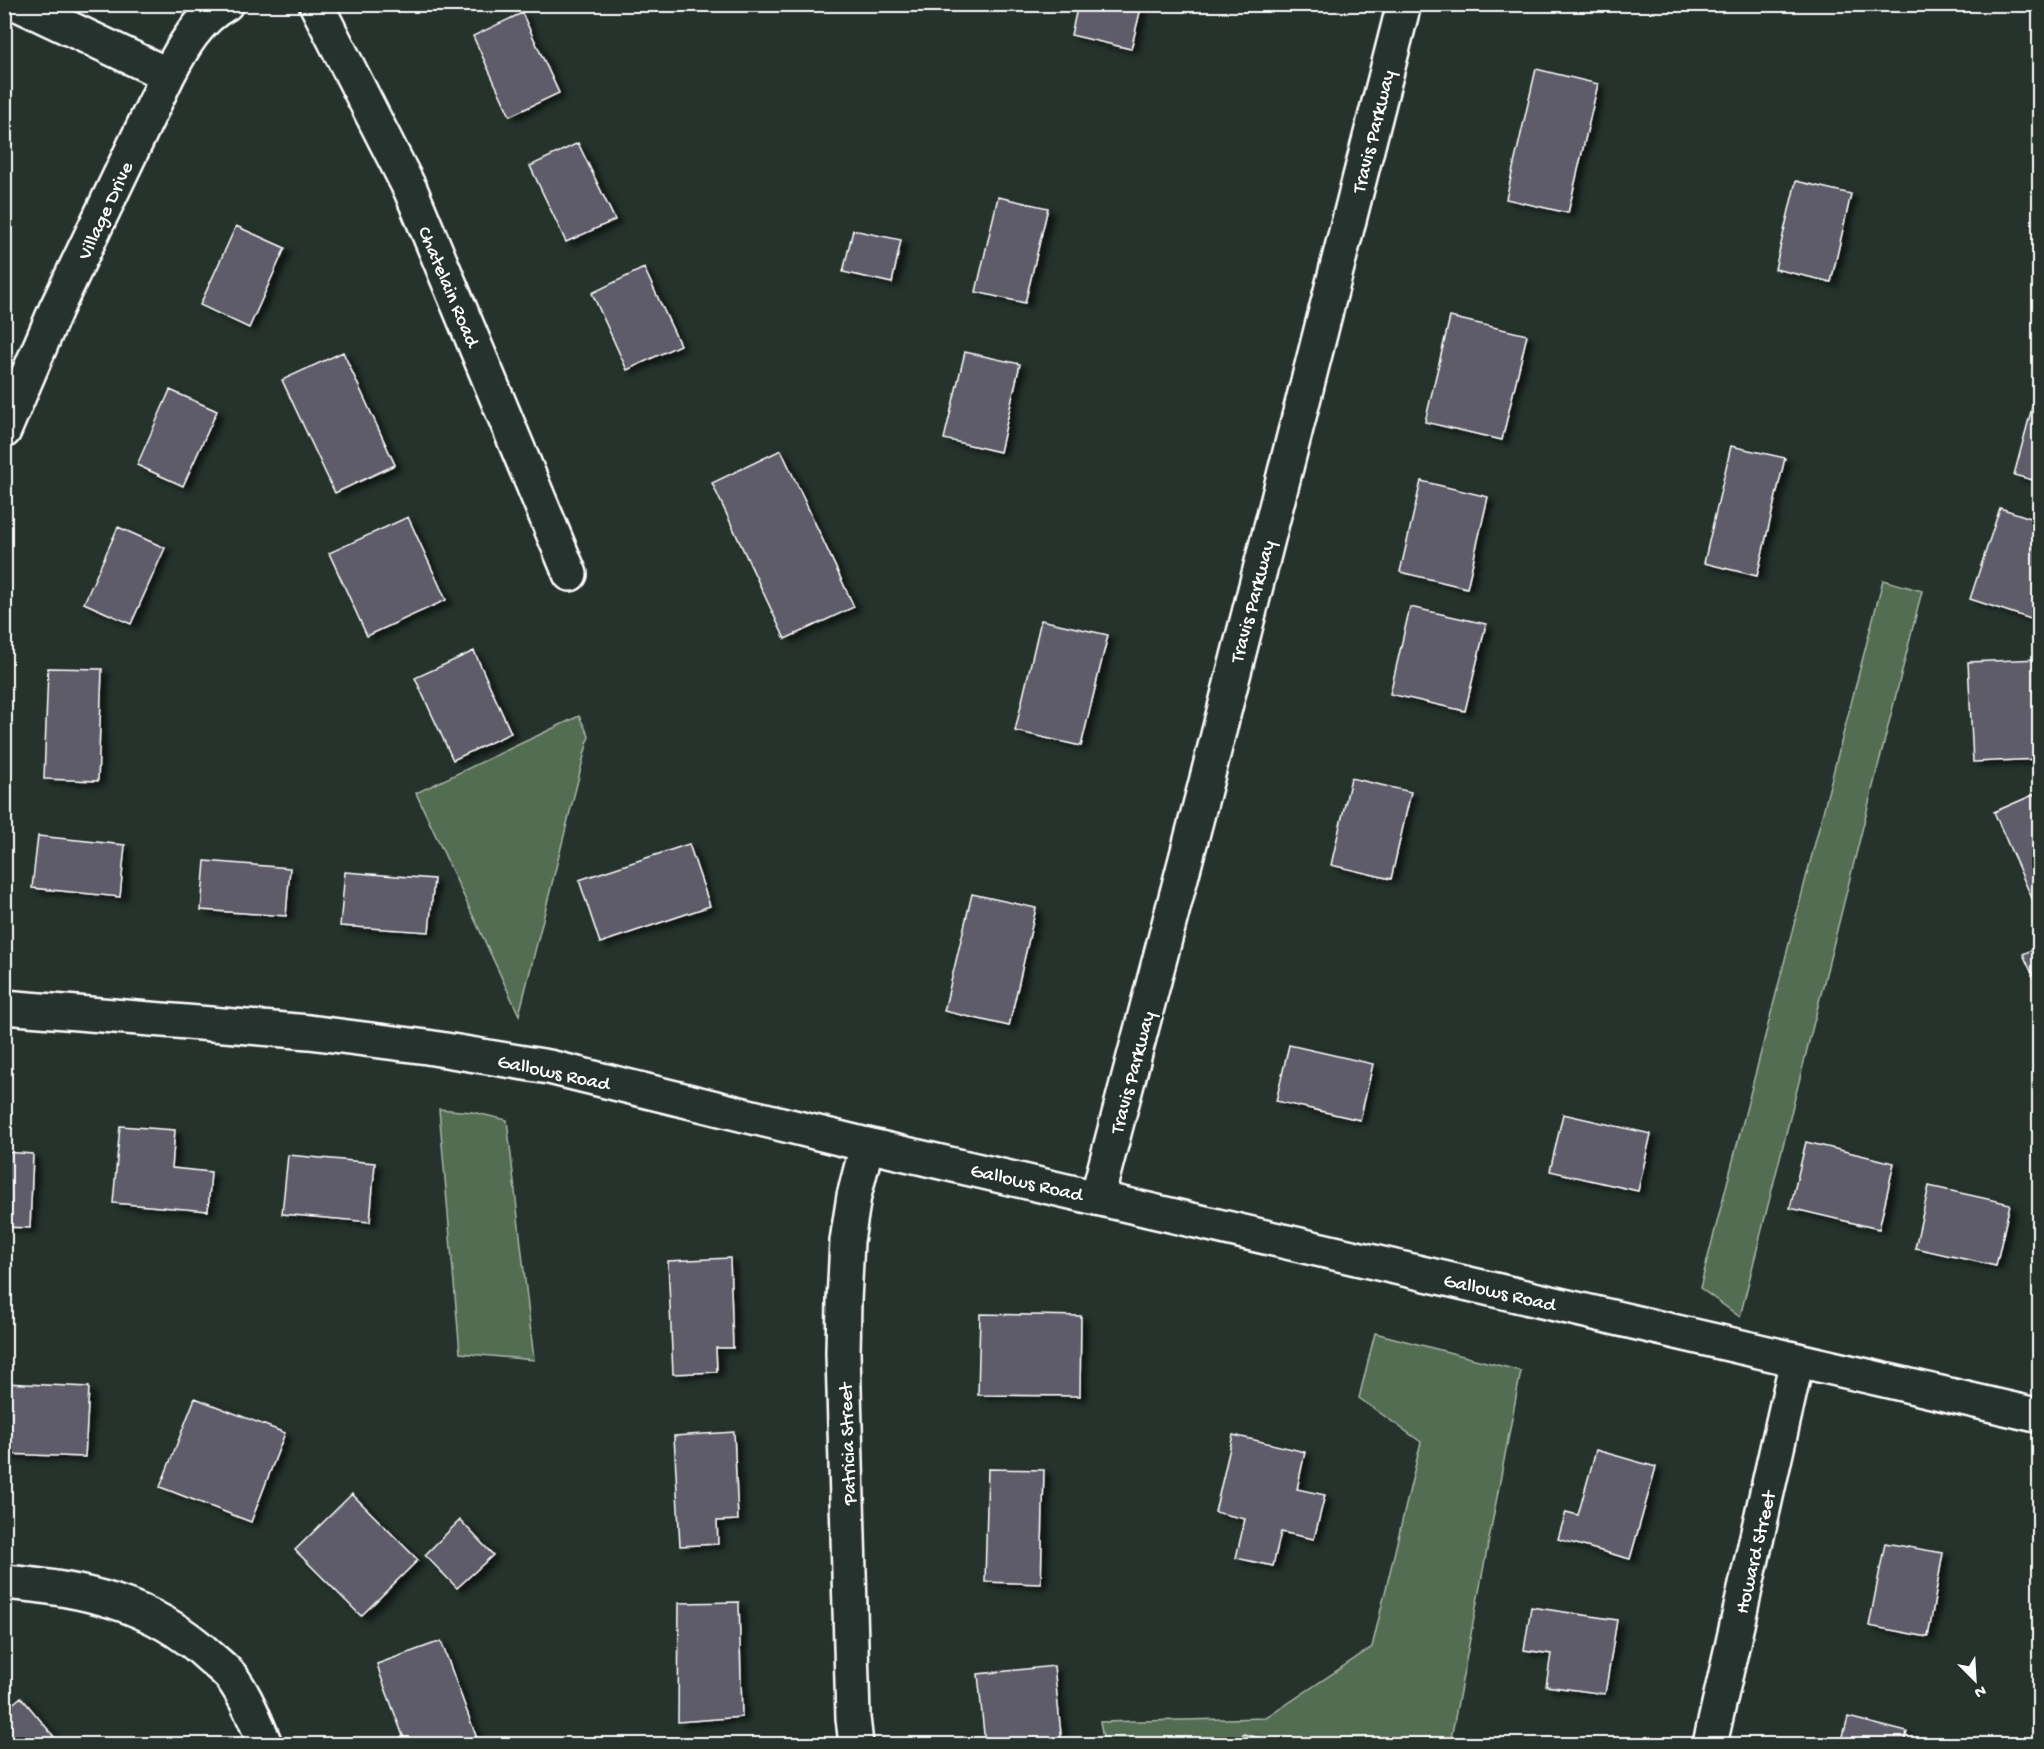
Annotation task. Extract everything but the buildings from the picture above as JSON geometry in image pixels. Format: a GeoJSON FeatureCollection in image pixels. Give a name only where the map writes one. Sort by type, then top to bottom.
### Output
{"type":"FeatureCollection","features":[{"type":"Feature","properties":{"kind":"street"},"geometry":{"type":"LineString","coordinates":[[18,4],[168,75]]}},
{"type":"Feature","properties":{"kind":"street","name":"Village Drive"},"geometry":{"type":"LineString","coordinates":[[4,431],[56,309],[168,75],[182,49],[209,13],[226,4]]}},
{"type":"Feature","properties":{"kind":"street","name":"Chatelain Road"},"geometry":{"type":"LineString","coordinates":[[316,4],[411,191],[570,574]]}},
{"type":"Feature","properties":{"kind":"street","name":"Travis Parkway"},"geometry":{"type":"LineString","coordinates":[[1097,1198],[1140,1040],[1404,4]]}},
{"type":"Feature","properties":{"kind":"street","name":"Gallows Road"},"geometry":{"type":"LineString","coordinates":[[4,1007],[309,1032],[427,1047],[549,1067],[867,1145],[2040,1416]]}},
{"type":"Feature","properties":{"kind":"street","name":"Patricia Street"},"geometry":{"type":"LineString","coordinates":[[856,1744],[853,1718],[843,1342],[847,1241],[854,1196],[867,1145]]}},
{"type":"Feature","properties":{"kind":"street","name":"Howard Street"},"geometry":{"type":"LineString","coordinates":[[1710,1744],[1797,1360]]}},
{"type":"Feature","properties":{"kind":"street"},"geometry":{"type":"LineString","coordinates":[[4,1582],[85,1592],[125,1603],[171,1625],[232,1677],[265,1744]]}},
{"type":"Feature","properties":{"kind":"green space"},"geometry":{"type":"Polygon","coordinates":[[[1883,580],[1922,591],[1740,1317],[1700,1288],[1883,580]]]}},
{"type":"Feature","properties":{"kind":"green space"},"geometry":{"type":"Polygon","coordinates":[[[579,716],[589,736],[519,1015],[416,793],[579,716]]]}},
{"type":"Feature","properties":{"kind":"green space"},"geometry":{"type":"Polygon","coordinates":[[[439,1109],[472,1112],[507,1120],[534,1360],[460,1353],[439,1109]]]}},
{"type":"Feature","properties":{"kind":"green space"},"geometry":{"type":"Polygon","coordinates":[[[1375,1333],[1521,1371],[1450,1744],[1104,1744],[1100,1722],[1266,1718],[1372,1647],[1421,1442],[1359,1398],[1375,1333]]]}}]}
